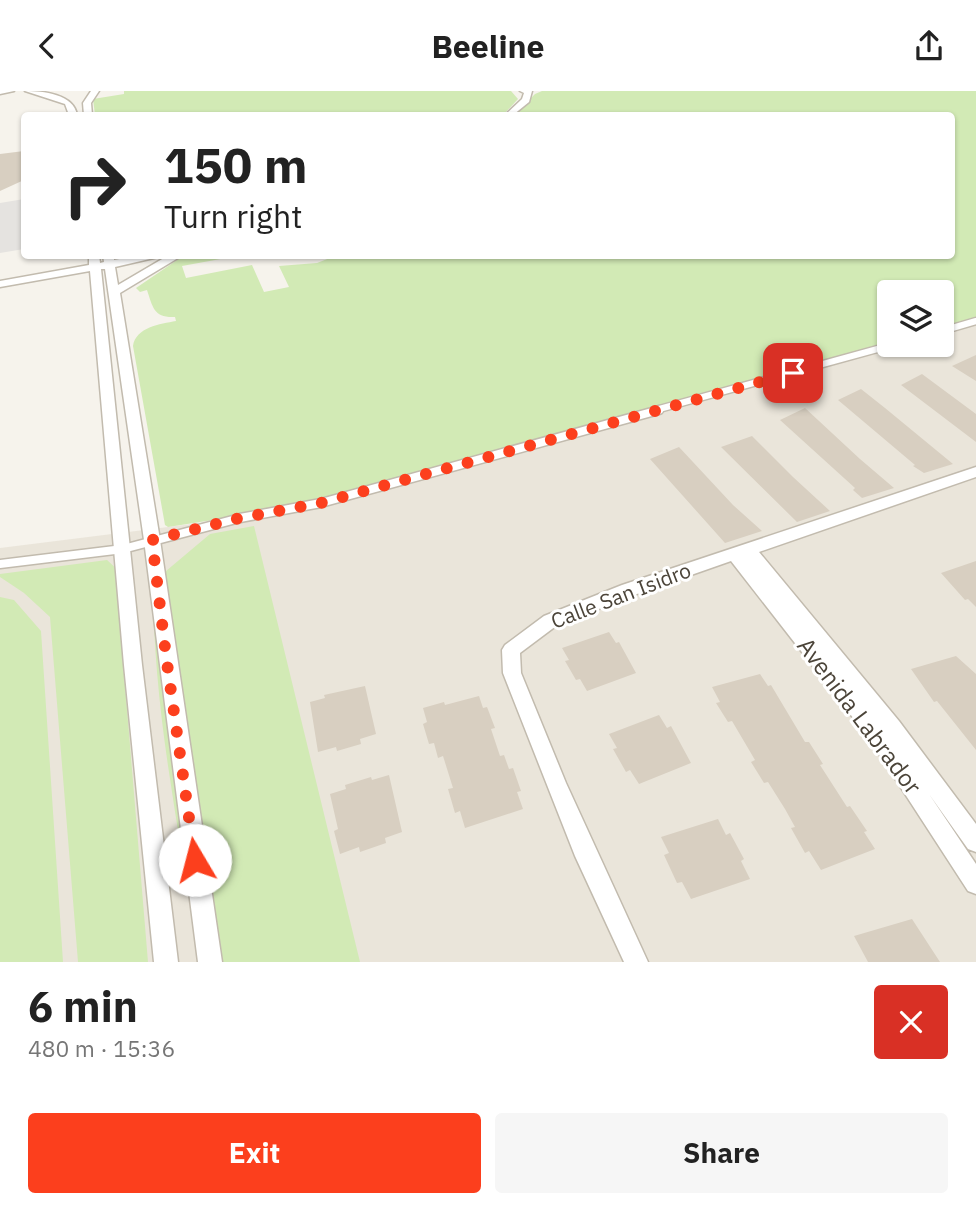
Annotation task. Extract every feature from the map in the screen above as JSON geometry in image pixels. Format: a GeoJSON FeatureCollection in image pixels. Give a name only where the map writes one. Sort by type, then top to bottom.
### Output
{"type":"FeatureCollection","features":[{"type":"Feature","properties":{"kind":"street"},"geometry":{"type":"LineString","coordinates":[[0,92],[10,91]]}},
{"type":"Feature","properties":{"kind":"street"},"geometry":{"type":"LineString","coordinates":[[29,91],[68,102],[73,112]]}},
{"type":"Feature","properties":{"kind":"street"},"geometry":{"type":"LineString","coordinates":[[89,112],[88,100],[95,91]]}},
{"type":"Feature","properties":{"kind":"street"},"geometry":{"type":"LineString","coordinates":[[512,112],[528,97],[530,91]]}},
{"type":"Feature","properties":{"kind":"street"},"geometry":{"type":"LineString","coordinates":[[0,284],[122,259]]}},
{"type":"Feature","properties":{"kind":"street"},"geometry":{"type":"LineString","coordinates":[[114,292],[171,259]]}},
{"type":"Feature","properties":{"kind":"street"},"geometry":{"type":"LineString","coordinates":[[102,261],[114,292],[152,540],[210,962]]}},
{"type":"Feature","properties":{"kind":"street"},"geometry":{"type":"LineString","coordinates":[[102,261],[123,549],[166,962]]}},
{"type":"Feature","properties":{"kind":"street","name":"Calle San Isidro"},"geometry":{"type":"LineString","coordinates":[[636,962],[611,914],[566,808],[512,673],[511,650],[550,621],[649,582],[976,472]]}},
{"type":"Feature","properties":{"kind":"street","name":"Avenida Labrador"},"geometry":{"type":"LineString","coordinates":[[741,552],[802,627],[892,727],[976,842]]}},
{"type":"Feature","properties":{"kind":"street","name":"Avenida Labrador"},"geometry":{"type":"LineString","coordinates":[[802,627],[875,731],[967,853],[976,883]]}},
{"type":"Feature","properties":{"kind":"lane"},"geometry":{"type":"LineString","coordinates":[[954,327],[976,321]]}},
{"type":"Feature","properties":{"kind":"lane"},"geometry":{"type":"LineString","coordinates":[[0,564],[123,549],[240,518],[321,503],[877,349]]}},
{"type":"Feature","properties":{"kind":"shaded area"},"geometry":{"type":"Polygon","coordinates":[[[21,200],[21,250],[0,253],[0,203],[21,200]]]}},
{"type":"Feature","properties":{"kind":"shaded area"},"geometry":{"type":"Polygon","coordinates":[[[976,317],[976,962],[0,962],[0,548],[240,518],[877,348],[877,357],[954,357],[954,323],[976,317]]]}},
{"type":"Feature","properties":{"kind":"green space"},"geometry":{"type":"Polygon","coordinates":[[[124,91],[511,91],[518,99],[506,112],[95,112],[93,99],[124,94],[124,91]]]}},
{"type":"Feature","properties":{"kind":"green space"},"geometry":{"type":"Polygon","coordinates":[[[542,91],[976,91],[976,321],[954,327],[954,280],[877,280],[877,348],[321,503],[168,527],[165,525],[133,346],[144,331],[156,325],[176,321],[175,317],[158,314],[147,290],[140,292],[136,288],[179,259],[220,259],[182,266],[186,278],[252,265],[264,292],[289,287],[279,266],[317,263],[327,259],[955,259],[955,112],[517,112],[535,94],[542,91]]]}},
{"type":"Feature","properties":{"kind":"green space"},"geometry":{"type":"Polygon","coordinates":[[[254,526],[360,962],[200,962],[163,725],[154,630],[153,582],[210,534],[254,526]]]}},
{"type":"Feature","properties":{"kind":"green space"},"geometry":{"type":"Polygon","coordinates":[[[107,560],[119,571],[119,613],[148,962],[78,962],[50,617],[24,593],[0,577],[0,574],[107,560]]]}},
{"type":"Feature","properties":{"kind":"green space"},"geometry":{"type":"Polygon","coordinates":[[[0,597],[14,600],[41,631],[63,962],[0,962],[0,597]]]}},
{"type":"Feature","properties":{"kind":"building"},"geometry":{"type":"Polygon","coordinates":[[[21,151],[21,181],[0,191],[0,154],[21,151]]]}},
{"type":"Feature","properties":{"kind":"building"},"geometry":{"type":"Polygon","coordinates":[[[976,355],[976,381],[952,366],[976,355]]]}},
{"type":"Feature","properties":{"kind":"building"},"geometry":{"type":"Polygon","coordinates":[[[922,374],[976,414],[976,442],[901,385],[922,374]]]}},
{"type":"Feature","properties":{"kind":"building"},"geometry":{"type":"Polygon","coordinates":[[[861,389],[953,464],[924,473],[913,466],[915,465],[838,400],[861,389]]]}},
{"type":"Feature","properties":{"kind":"building"},"geometry":{"type":"Polygon","coordinates":[[[805,408],[894,488],[862,498],[853,490],[855,488],[780,420],[805,408]]]}},
{"type":"Feature","properties":{"kind":"building"},"geometry":{"type":"Polygon","coordinates":[[[752,436],[830,511],[797,522],[721,447],[752,436]]]}},
{"type":"Feature","properties":{"kind":"building"},"geometry":{"type":"Polygon","coordinates":[[[679,447],[733,505],[762,531],[725,543],[650,459],[679,447]]]}},
{"type":"Feature","properties":{"kind":"building"},"geometry":{"type":"Polygon","coordinates":[[[976,561],[976,607],[968,599],[965,600],[941,573],[976,561]]]}},
{"type":"Feature","properties":{"kind":"building"},"geometry":{"type":"Polygon","coordinates":[[[609,632],[616,643],[619,642],[636,673],[587,691],[580,679],[576,680],[565,661],[569,660],[562,648],[609,632]]]}},
{"type":"Feature","properties":{"kind":"building"},"geometry":{"type":"Polygon","coordinates":[[[956,656],[976,674],[976,750],[937,701],[934,702],[911,669],[956,656]]]}},
{"type":"Feature","properties":{"kind":"building"},"geometry":{"type":"Polygon","coordinates":[[[760,674],[768,686],[771,685],[805,742],[809,742],[823,764],[820,765],[847,807],[850,806],[867,831],[864,832],[875,849],[821,870],[809,851],[805,853],[791,828],[795,827],[785,809],[751,762],[755,760],[732,721],[728,722],[716,703],[720,702],[712,687],[760,674]]]}},
{"type":"Feature","properties":{"kind":"building"},"geometry":{"type":"Polygon","coordinates":[[[365,686],[376,734],[360,739],[361,744],[337,751],[336,747],[318,752],[310,702],[325,698],[324,695],[365,686]]]}},
{"type":"Feature","properties":{"kind":"building"},"geometry":{"type":"Polygon","coordinates":[[[479,696],[483,708],[487,707],[495,728],[491,729],[500,756],[504,755],[509,769],[513,768],[521,791],[517,792],[523,809],[465,828],[460,811],[455,813],[448,789],[453,788],[443,756],[438,758],[434,743],[429,744],[423,724],[427,722],[423,708],[479,696]]]}},
{"type":"Feature","properties":{"kind":"building"},"geometry":{"type":"Polygon","coordinates":[[[659,715],[667,728],[671,726],[691,763],[639,784],[630,770],[626,772],[613,749],[617,748],[609,734],[659,715]]]}},
{"type":"Feature","properties":{"kind":"building"},"geometry":{"type":"Polygon","coordinates":[[[389,775],[402,832],[385,838],[386,843],[360,852],[359,847],[340,854],[334,831],[338,829],[330,794],[346,789],[345,785],[389,775]]]}},
{"type":"Feature","properties":{"kind":"building"},"geometry":{"type":"Polygon","coordinates":[[[718,819],[726,835],[730,833],[744,859],[741,861],[750,879],[691,899],[682,882],[677,883],[664,855],[669,853],[661,837],[718,819]]]}},
{"type":"Feature","properties":{"kind":"building"},"geometry":{"type":"Polygon","coordinates":[[[912,919],[940,962],[868,962],[854,936],[912,919]]]}},
{"type":"Feature","properties":{"kind":"route"},"geometry":{"type":"LineString","coordinates":[[195,860],[152,540],[240,518],[321,503],[793,373]]}}]}
